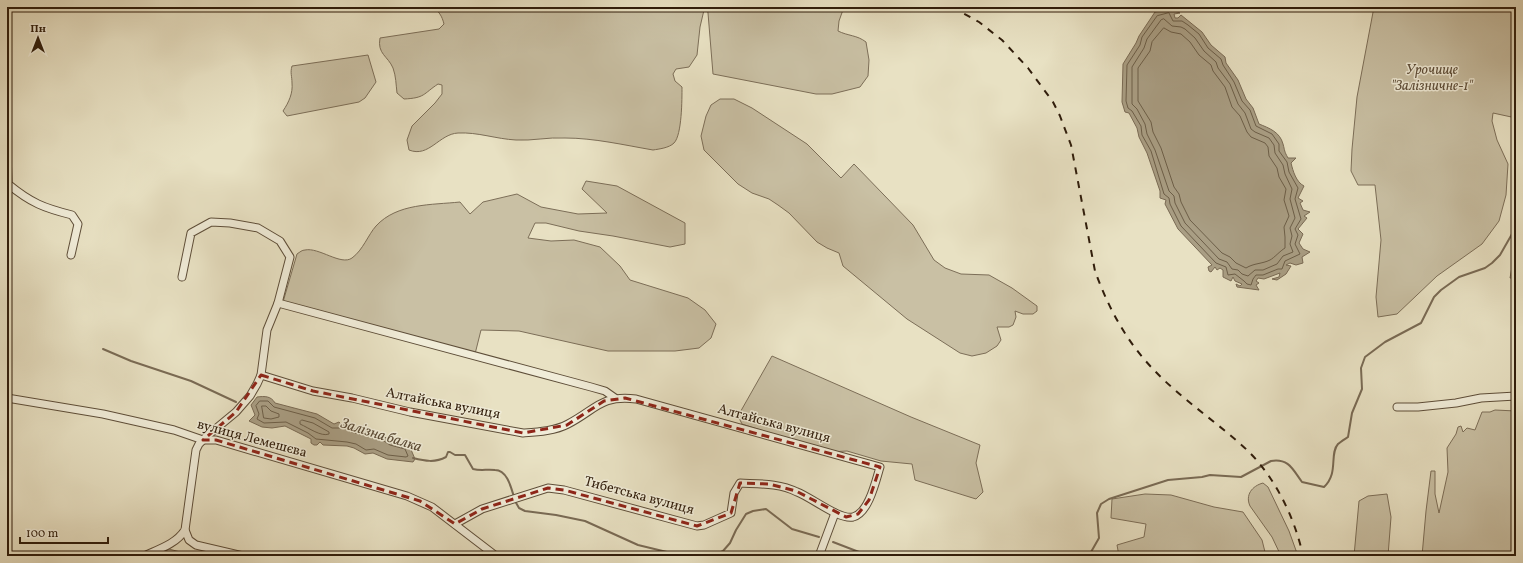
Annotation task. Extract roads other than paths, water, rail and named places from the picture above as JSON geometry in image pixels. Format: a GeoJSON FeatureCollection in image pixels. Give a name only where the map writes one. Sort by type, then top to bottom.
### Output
{"type":"FeatureCollection","features":[{"type":"Feature","properties":{"kind":"street"},"geometry":{"type":"LineString","coordinates":[[7,148],[8,184],[26,198],[47,209],[72,215],[78,224],[71,255]]}},
{"type":"Feature","properties":{"kind":"street"},"geometry":{"type":"LineString","coordinates":[[144,556],[173,542],[180,537],[185,530],[196,450],[203,440],[236,412],[250,396],[261,375],[268,330],[278,303],[290,257],[280,241],[258,228],[230,223],[211,222],[191,233],[182,277]]}},
{"type":"Feature","properties":{"kind":"street","name":"Алтайська вулиця"},"geometry":{"type":"LineString","coordinates":[[278,303],[605,391],[615,398]]}},
{"type":"Feature","properties":{"kind":"street","name":"Алтайська вулиця"},"geometry":{"type":"LineString","coordinates":[[261,375],[313,391],[352,398],[410,412],[523,433],[541,432],[567,425],[604,401],[615,398],[636,399],[880,467]]}},
{"type":"Feature","properties":{"kind":"street"},"geometry":{"type":"LineString","coordinates":[[1396,407],[1418,407],[1456,403],[1481,398],[1516,396]]}},
{"type":"Feature","properties":{"kind":"street","name":"вулиця Лемешєва"},"geometry":{"type":"LineString","coordinates":[[7,398],[103,414],[174,430],[203,440],[216,440],[413,498],[432,507],[496,556]]}},
{"type":"Feature","properties":{"kind":"street","name":"Тибетська вулиця"},"geometry":{"type":"LineString","coordinates":[[455,524],[482,509],[548,488],[564,490],[697,526],[704,525],[730,513],[734,493],[740,483],[769,484],[796,491],[835,513],[846,517],[853,517],[858,514],[869,500],[880,467]]}},
{"type":"Feature","properties":{"kind":"street"},"geometry":{"type":"LineString","coordinates":[[820,556],[835,513]]}},
{"type":"Feature","properties":{"kind":"street"},"geometry":{"type":"LineString","coordinates":[[185,530],[189,540],[196,545],[243,556]]}},
{"type":"Feature","properties":{"kind":"water"},"geometry":{"type":"Polygon","coordinates":[[[1169,9],[1180,13],[1174,14],[1175,18],[1178,18],[1181,15],[1202,32],[1211,45],[1225,57],[1226,63],[1238,80],[1246,99],[1253,108],[1259,124],[1277,133],[1282,140],[1288,158],[1296,158],[1291,163],[1297,179],[1304,186],[1298,198],[1303,201],[1300,203],[1303,210],[1310,212],[1304,216],[1307,218],[1298,229],[1303,234],[1299,243],[1303,249],[1310,252],[1302,257],[1303,263],[1296,265],[1290,263],[1286,265],[1291,266],[1286,274],[1277,280],[1272,279],[1279,277],[1280,273],[1264,279],[1258,278],[1256,281],[1259,283],[1256,285],[1259,290],[1237,287],[1236,284],[1240,286],[1242,284],[1235,281],[1233,277],[1231,281],[1223,277],[1223,270],[1220,268],[1217,270],[1215,267],[1211,272],[1209,271],[1208,267],[1212,265],[1178,229],[1165,204],[1166,200],[1160,198],[1160,191],[1147,153],[1139,137],[1137,128],[1129,113],[1125,112],[1122,102],[1123,64],[1155,12],[1169,9]]]}},
{"type":"Feature","properties":{"kind":"water"},"geometry":{"type":"Polygon","coordinates":[[[257,397],[268,397],[275,403],[317,414],[334,424],[339,422],[342,425],[347,423],[353,428],[380,434],[391,441],[409,445],[415,459],[413,462],[387,459],[373,453],[365,454],[347,446],[323,445],[320,442],[317,445],[314,445],[311,443],[311,439],[285,426],[272,428],[262,427],[249,421],[255,415],[251,405],[257,397]]]}},
{"type":"Feature","properties":{"kind":"waterway","name":"Залізна балка"},"geometry":{"type":"LineString","coordinates":[[1087,556],[1099,538],[1097,513],[1101,504],[1109,499],[1168,480],[1210,475],[1241,477],[1271,461],[1282,461],[1293,469],[1302,482],[1324,487],[1329,482],[1333,470],[1335,448],[1339,443],[1348,437],[1352,413],[1362,389],[1361,368],[1365,357],[1385,342],[1421,323],[1434,297],[1441,290],[1459,277],[1485,268],[1492,263],[1500,255],[1516,227]]}},
{"type":"Feature","properties":{"kind":"waterway"},"geometry":{"type":"LineString","coordinates":[[103,349],[131,361],[191,381],[236,402]]}},
{"type":"Feature","properties":{"kind":"waterway","name":"Залізна балка"},"geometry":{"type":"LineString","coordinates":[[413,458],[434,461],[446,457],[448,452],[455,455],[465,455],[473,469],[495,470],[503,473],[508,480],[514,497]]}},
{"type":"Feature","properties":{"kind":"waterway","name":"Залізна балка"},"geometry":{"type":"LineString","coordinates":[[515,501],[519,508],[525,511],[585,521],[638,545],[685,555],[713,556],[723,551],[730,543],[746,514],[753,511],[766,509],[792,529],[819,537]]}},
{"type":"Feature","properties":{"kind":"waterway"},"geometry":{"type":"LineString","coordinates":[[833,542],[859,552]]}},
{"type":"Feature","properties":{"kind":"railway"},"geometry":{"type":"LineString","coordinates":[[952,7],[979,22],[1002,40],[1028,68],[1053,102],[1071,145],[1095,271],[1106,298],[1119,323],[1134,347],[1153,369],[1187,400],[1247,450],[1257,461],[1275,485],[1289,513],[1295,527],[1303,556]]}},
{"type":"Feature","properties":{"kind":"park label","name":"Урочище \"Залізничне-1\""},"geometry":{"type":"Point","coordinates":[1432,78]}}]}
